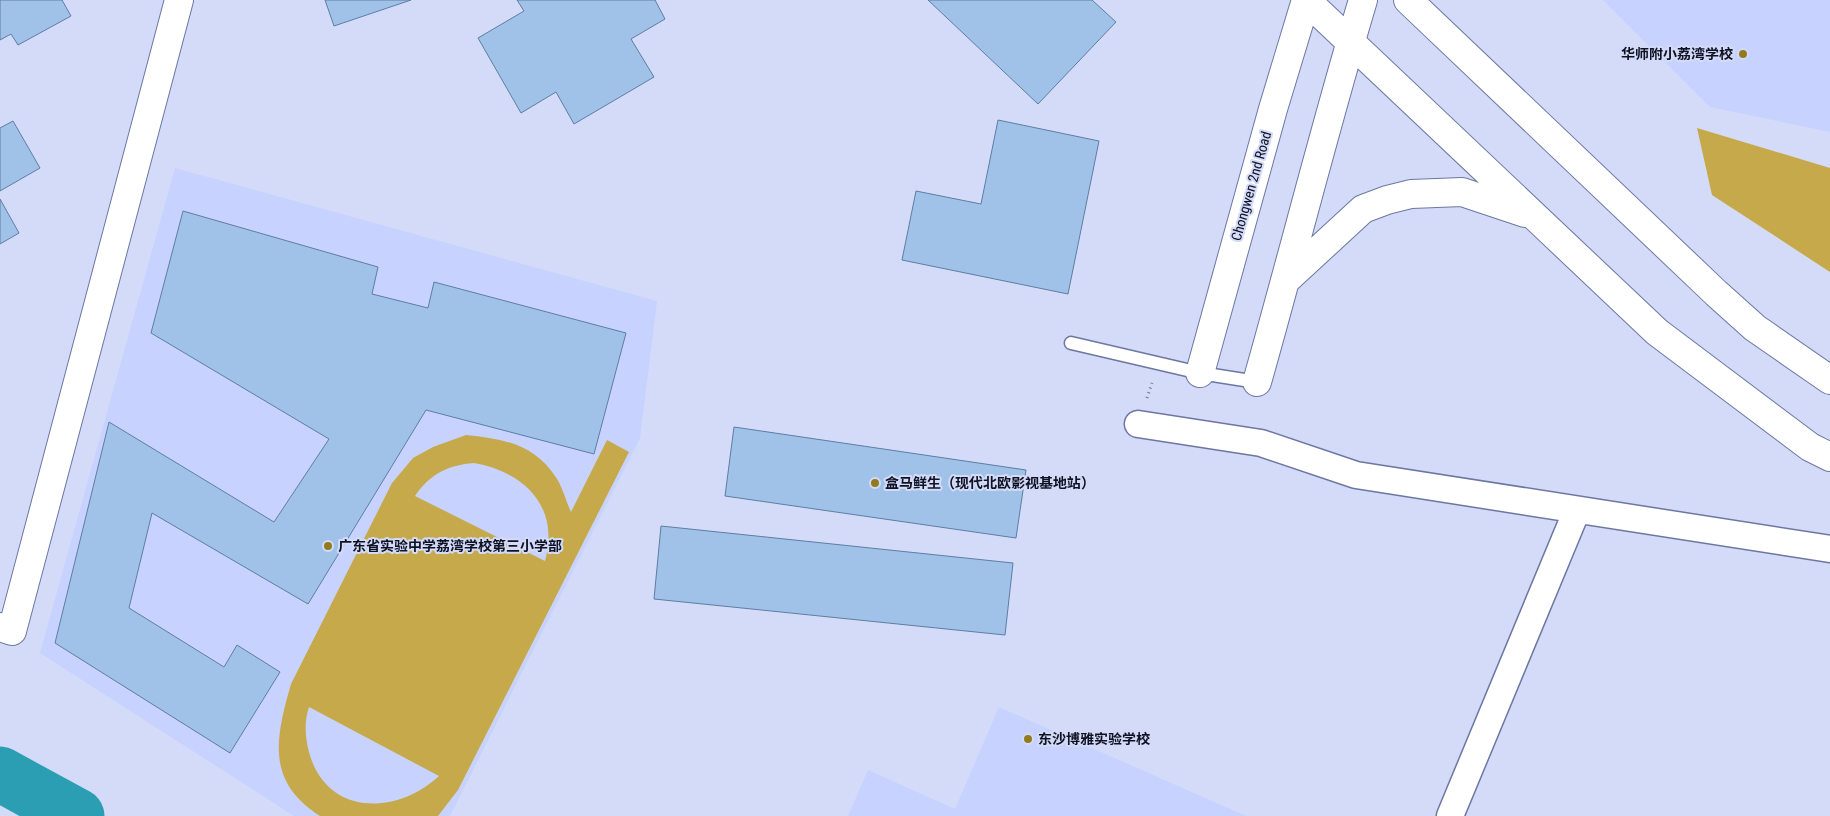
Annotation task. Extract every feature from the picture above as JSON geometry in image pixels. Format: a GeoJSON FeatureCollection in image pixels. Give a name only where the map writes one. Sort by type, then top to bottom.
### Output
{"type":"FeatureCollection","features":[{"type":"Feature","properties":{"kind":"main road"},"geometry":{"type":"LineString","coordinates":[[0,626],[12,631],[179,0]]}},
{"type":"Feature","properties":{"kind":"main road"},"geometry":{"type":"LineString","coordinates":[[1306,0],[1656,332],[1810,447],[1830,457]]}},
{"type":"Feature","properties":{"kind":"main road","name":"Chongwen 2nd Road"},"geometry":{"type":"LineString","coordinates":[[1200,373],[1273,109],[1306,0]]}},
{"type":"Feature","properties":{"kind":"main road"},"geometry":{"type":"LineString","coordinates":[[1256,382],[1286,280],[1318,153],[1363,0]]}},
{"type":"Feature","properties":{"kind":"main road"},"geometry":{"type":"LineString","coordinates":[[1408,0],[1716,293],[1755,328],[1830,380]]}},
{"type":"Feature","properties":{"kind":"main road"},"geometry":{"type":"LineString","coordinates":[[1286,280],[1363,209],[1387,200],[1411,194],[1462,192],[1532,215]]}},
{"type":"Feature","properties":{"kind":"street"},"geometry":{"type":"LineString","coordinates":[[1138,424],[1261,443],[1356,475],[1830,549]]}},
{"type":"Feature","properties":{"kind":"street"},"geometry":{"type":"LineString","coordinates":[[1450,816],[1577,510]]}},
{"type":"Feature","properties":{"kind":"lane"},"geometry":{"type":"LineString","coordinates":[[1071,343],[1200,373],[1256,382]]}},
{"type":"Feature","properties":{"kind":"shaded area","name":"华师附小荔湾学校"},"geometry":{"type":"Polygon","coordinates":[[[1603,0],[1830,0],[1830,132],[1710,107],[1603,0]]]}},
{"type":"Feature","properties":{"kind":"shaded area"},"geometry":{"type":"Polygon","coordinates":[[[1697,128],[1830,168],[1830,272],[1712,195],[1697,128]]]}},
{"type":"Feature","properties":{"kind":"shaded area","name":"广东省实验中学荔湾学校第三小学部"},"geometry":{"type":"Polygon","coordinates":[[[175,168],[657,301],[640,438],[450,816],[294,816],[40,653],[175,168]]]}},
{"type":"Feature","properties":{"kind":"shaded area"},"geometry":{"type":"Polygon","coordinates":[[[466,435],[506,441],[517,445],[539,458],[548,467],[557,479],[571,512],[607,440],[629,452],[458,790],[438,816],[320,816],[302,802],[290,788],[283,773],[279,757],[281,722],[291,684],[392,483],[413,458],[433,447],[466,435]],[[474,463],[456,466],[440,472],[433,476],[415,496],[545,561],[548,542],[547,524],[543,509],[534,495],[523,484],[509,475],[474,463]],[[309,707],[306,718],[306,730],[309,752],[318,773],[330,788],[346,798],[364,803],[383,803],[403,798],[422,789],[439,776],[309,707]]]}},
{"type":"Feature","properties":{"kind":"shaded area","name":"东沙博雅实验学校"},"geometry":{"type":"Polygon","coordinates":[[[999,707],[1246,816],[848,816],[868,770],[955,809],[999,707]]]}},
{"type":"Feature","properties":{"kind":"building"},"geometry":{"type":"Polygon","coordinates":[[[0,0],[62,0],[71,16],[18,45],[11,34],[0,40],[0,0]]]}},
{"type":"Feature","properties":{"kind":"building"},"geometry":{"type":"Polygon","coordinates":[[[325,0],[411,0],[334,26],[325,0]]]}},
{"type":"Feature","properties":{"kind":"building"},"geometry":{"type":"Polygon","coordinates":[[[517,0],[655,0],[665,19],[631,39],[654,77],[574,124],[556,92],[521,113],[478,38],[524,11],[517,0]]]}},
{"type":"Feature","properties":{"kind":"building"},"geometry":{"type":"Polygon","coordinates":[[[928,0],[1092,0],[1116,22],[1038,104],[928,0]]]}},
{"type":"Feature","properties":{"kind":"building"},"geometry":{"type":"Polygon","coordinates":[[[998,120],[1099,141],[1068,294],[902,260],[916,191],[981,204],[998,120]]]}},
{"type":"Feature","properties":{"kind":"building"},"geometry":{"type":"Polygon","coordinates":[[[13,121],[40,168],[0,191],[0,128],[13,121]]]}},
{"type":"Feature","properties":{"kind":"building"},"geometry":{"type":"Polygon","coordinates":[[[0,199],[19,233],[0,244],[0,199]]]}},
{"type":"Feature","properties":{"kind":"building"},"geometry":{"type":"Polygon","coordinates":[[[183,211],[378,267],[372,294],[428,308],[434,282],[626,333],[594,454],[426,410],[308,604],[152,513],[129,608],[224,667],[237,645],[280,672],[230,753],[55,643],[109,422],[274,522],[329,439],[151,333],[183,211]]]}},
{"type":"Feature","properties":{"kind":"building","name":"盒马鲜生（现代北欧影视基地站）"},"geometry":{"type":"Polygon","coordinates":[[[734,427],[1026,470],[1016,538],[725,496],[734,427]]]}},
{"type":"Feature","properties":{"kind":"building"},"geometry":{"type":"Polygon","coordinates":[[[661,526],[1013,563],[1005,635],[654,599],[661,526]]]}},
{"type":"Feature","properties":{"kind":"waterway"},"geometry":{"type":"LineString","coordinates":[[0,774],[77,816]]}},
{"type":"Feature","properties":{"kind":"place","name":"华师附小荔湾学校"},"geometry":{"type":"Point","coordinates":[1743,54]}},
{"type":"Feature","properties":{"kind":"place","name":"盒马鲜生（现代北欧影视基地站）"},"geometry":{"type":"Point","coordinates":[875,483]}},
{"type":"Feature","properties":{"kind":"place","name":"广东省实验中学荔湾学校第三小学部"},"geometry":{"type":"Point","coordinates":[328,546]}},
{"type":"Feature","properties":{"kind":"place","name":"东沙博雅实验学校"},"geometry":{"type":"Point","coordinates":[1028,739]}}]}
